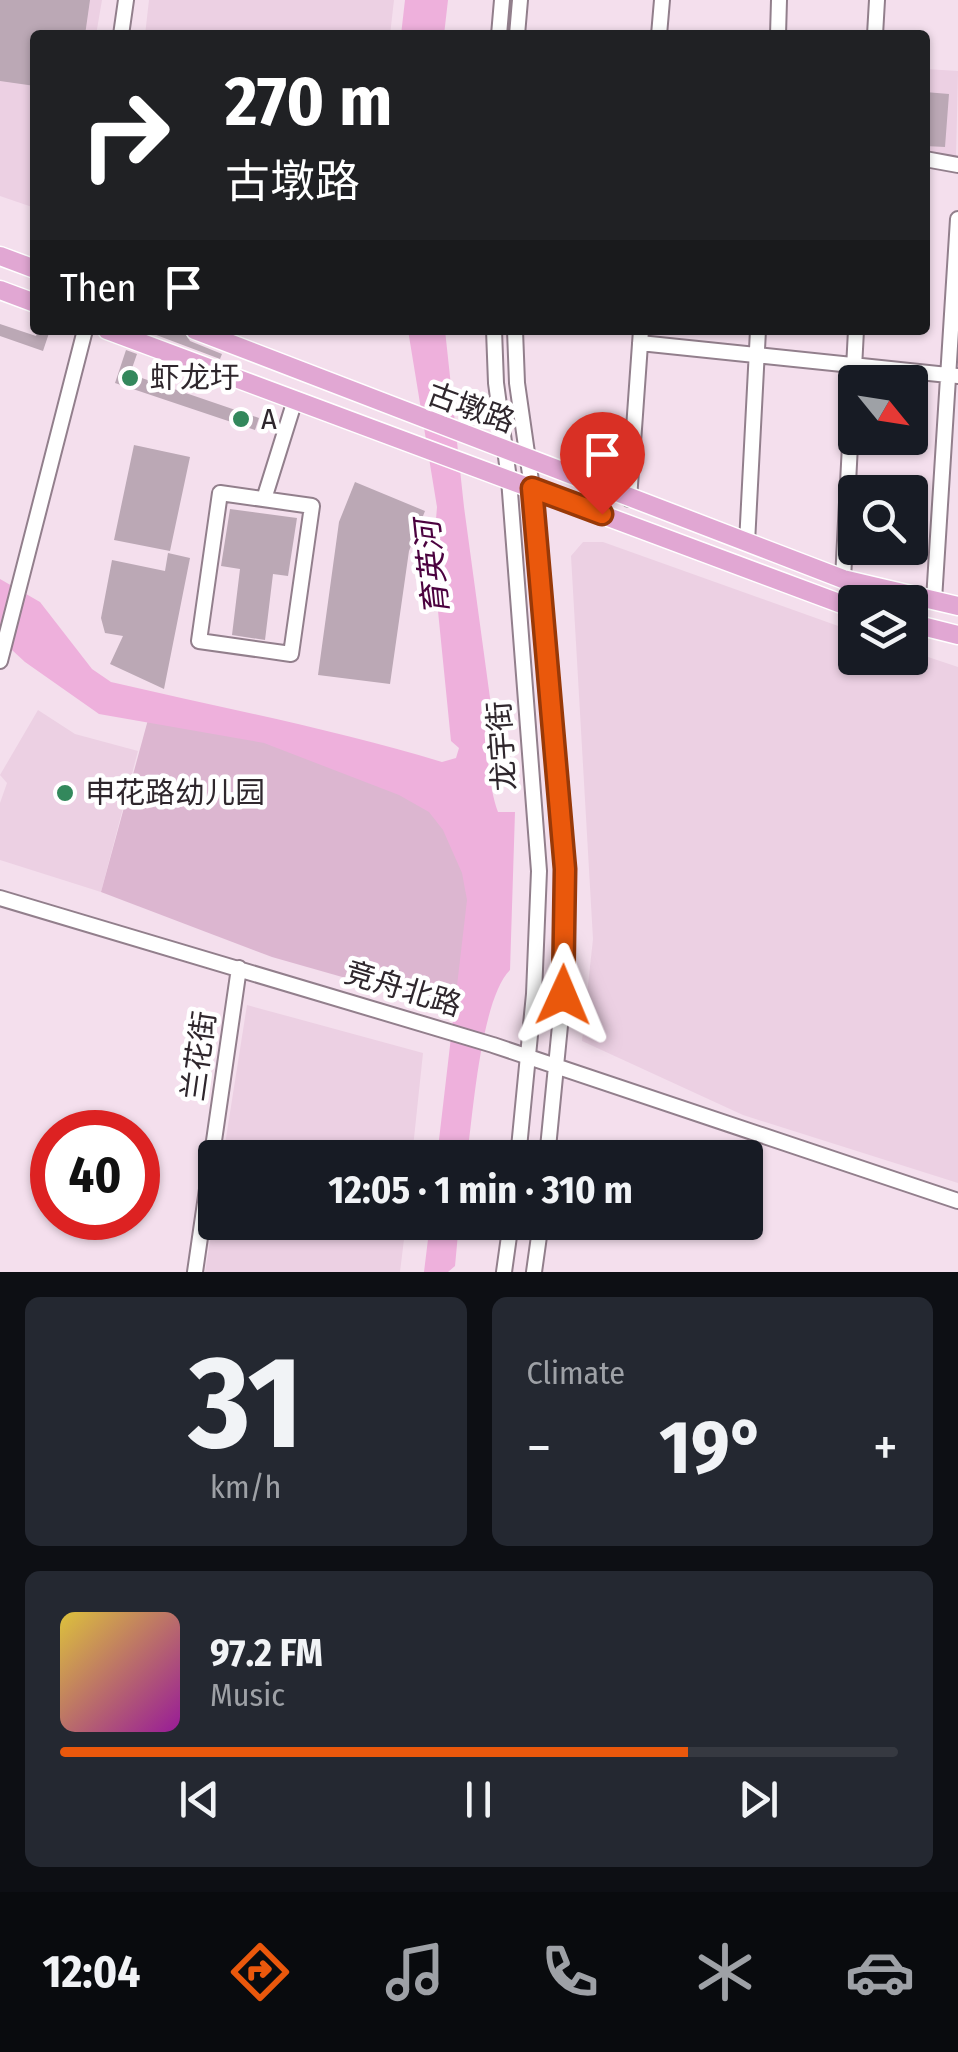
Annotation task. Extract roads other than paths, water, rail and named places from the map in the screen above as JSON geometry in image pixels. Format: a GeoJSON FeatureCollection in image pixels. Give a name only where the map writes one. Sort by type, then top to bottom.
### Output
{"type":"FeatureCollection","features":[{"type":"Feature","properties":{"kind":"main road"},"geometry":{"type":"LineString","coordinates":[[0,256],[30,266]]}},
{"type":"Feature","properties":{"kind":"main road"},"geometry":{"type":"LineString","coordinates":[[0,290],[30,302]]}},
{"type":"Feature","properties":{"kind":"main road","name":"古墩路"},"geometry":{"type":"LineString","coordinates":[[120,335],[838,603]]}},
{"type":"Feature","properties":{"kind":"main road","name":"古墩路"},"geometry":{"type":"LineString","coordinates":[[208,335],[843,579],[958,606]]}},
{"type":"Feature","properties":{"kind":"main road"},"geometry":{"type":"LineString","coordinates":[[928,628],[958,635]]}},
{"type":"Feature","properties":{"kind":"street"},"geometry":{"type":"LineString","coordinates":[[122,30],[126,0]]}},
{"type":"Feature","properties":{"kind":"street"},"geometry":{"type":"LineString","coordinates":[[499,30],[502,0]]}},
{"type":"Feature","properties":{"kind":"street"},"geometry":{"type":"LineString","coordinates":[[517,30],[520,0]]}},
{"type":"Feature","properties":{"kind":"street"},"geometry":{"type":"LineString","coordinates":[[659,30],[662,0]]}},
{"type":"Feature","properties":{"kind":"street"},"geometry":{"type":"LineString","coordinates":[[778,30],[779,0]]}},
{"type":"Feature","properties":{"kind":"street"},"geometry":{"type":"LineString","coordinates":[[875,30],[877,0]]}},
{"type":"Feature","properties":{"kind":"street"},"geometry":{"type":"LineString","coordinates":[[930,160],[958,166]]}},
{"type":"Feature","properties":{"kind":"street"},"geometry":{"type":"LineString","coordinates":[[934,600],[953,376],[958,219]]}},
{"type":"Feature","properties":{"kind":"street"},"geometry":{"type":"LineString","coordinates":[[1,658],[84,335]]}},
{"type":"Feature","properties":{"kind":"street","name":"龙宇街"},"geometry":{"type":"LineString","coordinates":[[494,335],[539,871],[534,994],[520,1140]]}},
{"type":"Feature","properties":{"kind":"street","name":"龙宇街"},"geometry":{"type":"LineString","coordinates":[[515,335],[565,869],[563,995],[549,1140]]}},
{"type":"Feature","properties":{"kind":"street"},"geometry":{"type":"LineString","coordinates":[[746,543],[758,335]]}},
{"type":"Feature","properties":{"kind":"street"},"geometry":{"type":"LineString","coordinates":[[628,499],[641,337],[854,365],[856,335]]}},
{"type":"Feature","properties":{"kind":"street"},"geometry":{"type":"LineString","coordinates":[[928,373],[953,376]]}},
{"type":"Feature","properties":{"kind":"street"},"geometry":{"type":"LineString","coordinates":[[264,499],[295,400]]}},
{"type":"Feature","properties":{"kind":"street"},"geometry":{"type":"LineString","coordinates":[[843,579],[849,455]]}},
{"type":"Feature","properties":{"kind":"street"},"geometry":{"type":"LineString","coordinates":[[220,493],[264,499],[312,506],[291,654],[200,642],[220,493]]}},
{"type":"Feature","properties":{"kind":"street","name":"竞舟北路"},"geometry":{"type":"LineString","coordinates":[[0,898],[492,1045],[958,1200]]}},
{"type":"Feature","properties":{"kind":"street","name":"兰花街"},"geometry":{"type":"LineString","coordinates":[[195,1272],[240,968]]}},
{"type":"Feature","properties":{"kind":"street"},"geometry":{"type":"LineString","coordinates":[[504,1272],[508,1240]]}},
{"type":"Feature","properties":{"kind":"street"},"geometry":{"type":"LineString","coordinates":[[534,1272],[538,1240]]}},
{"type":"Feature","properties":{"kind":"place","name":"虾龙圩"},"geometry":{"type":"Point","coordinates":[130,378]}},
{"type":"Feature","properties":{"kind":"place","name":"A"},"geometry":{"type":"Point","coordinates":[241,419]}},
{"type":"Feature","properties":{"kind":"place","name":"申花路幼儿园"},"geometry":{"type":"Point","coordinates":[65,793]}},
{"type":"Feature","properties":{"kind":"water label","name":"育英河"},"geometry":{"type":"Point","coordinates":[432,568]}}]}
